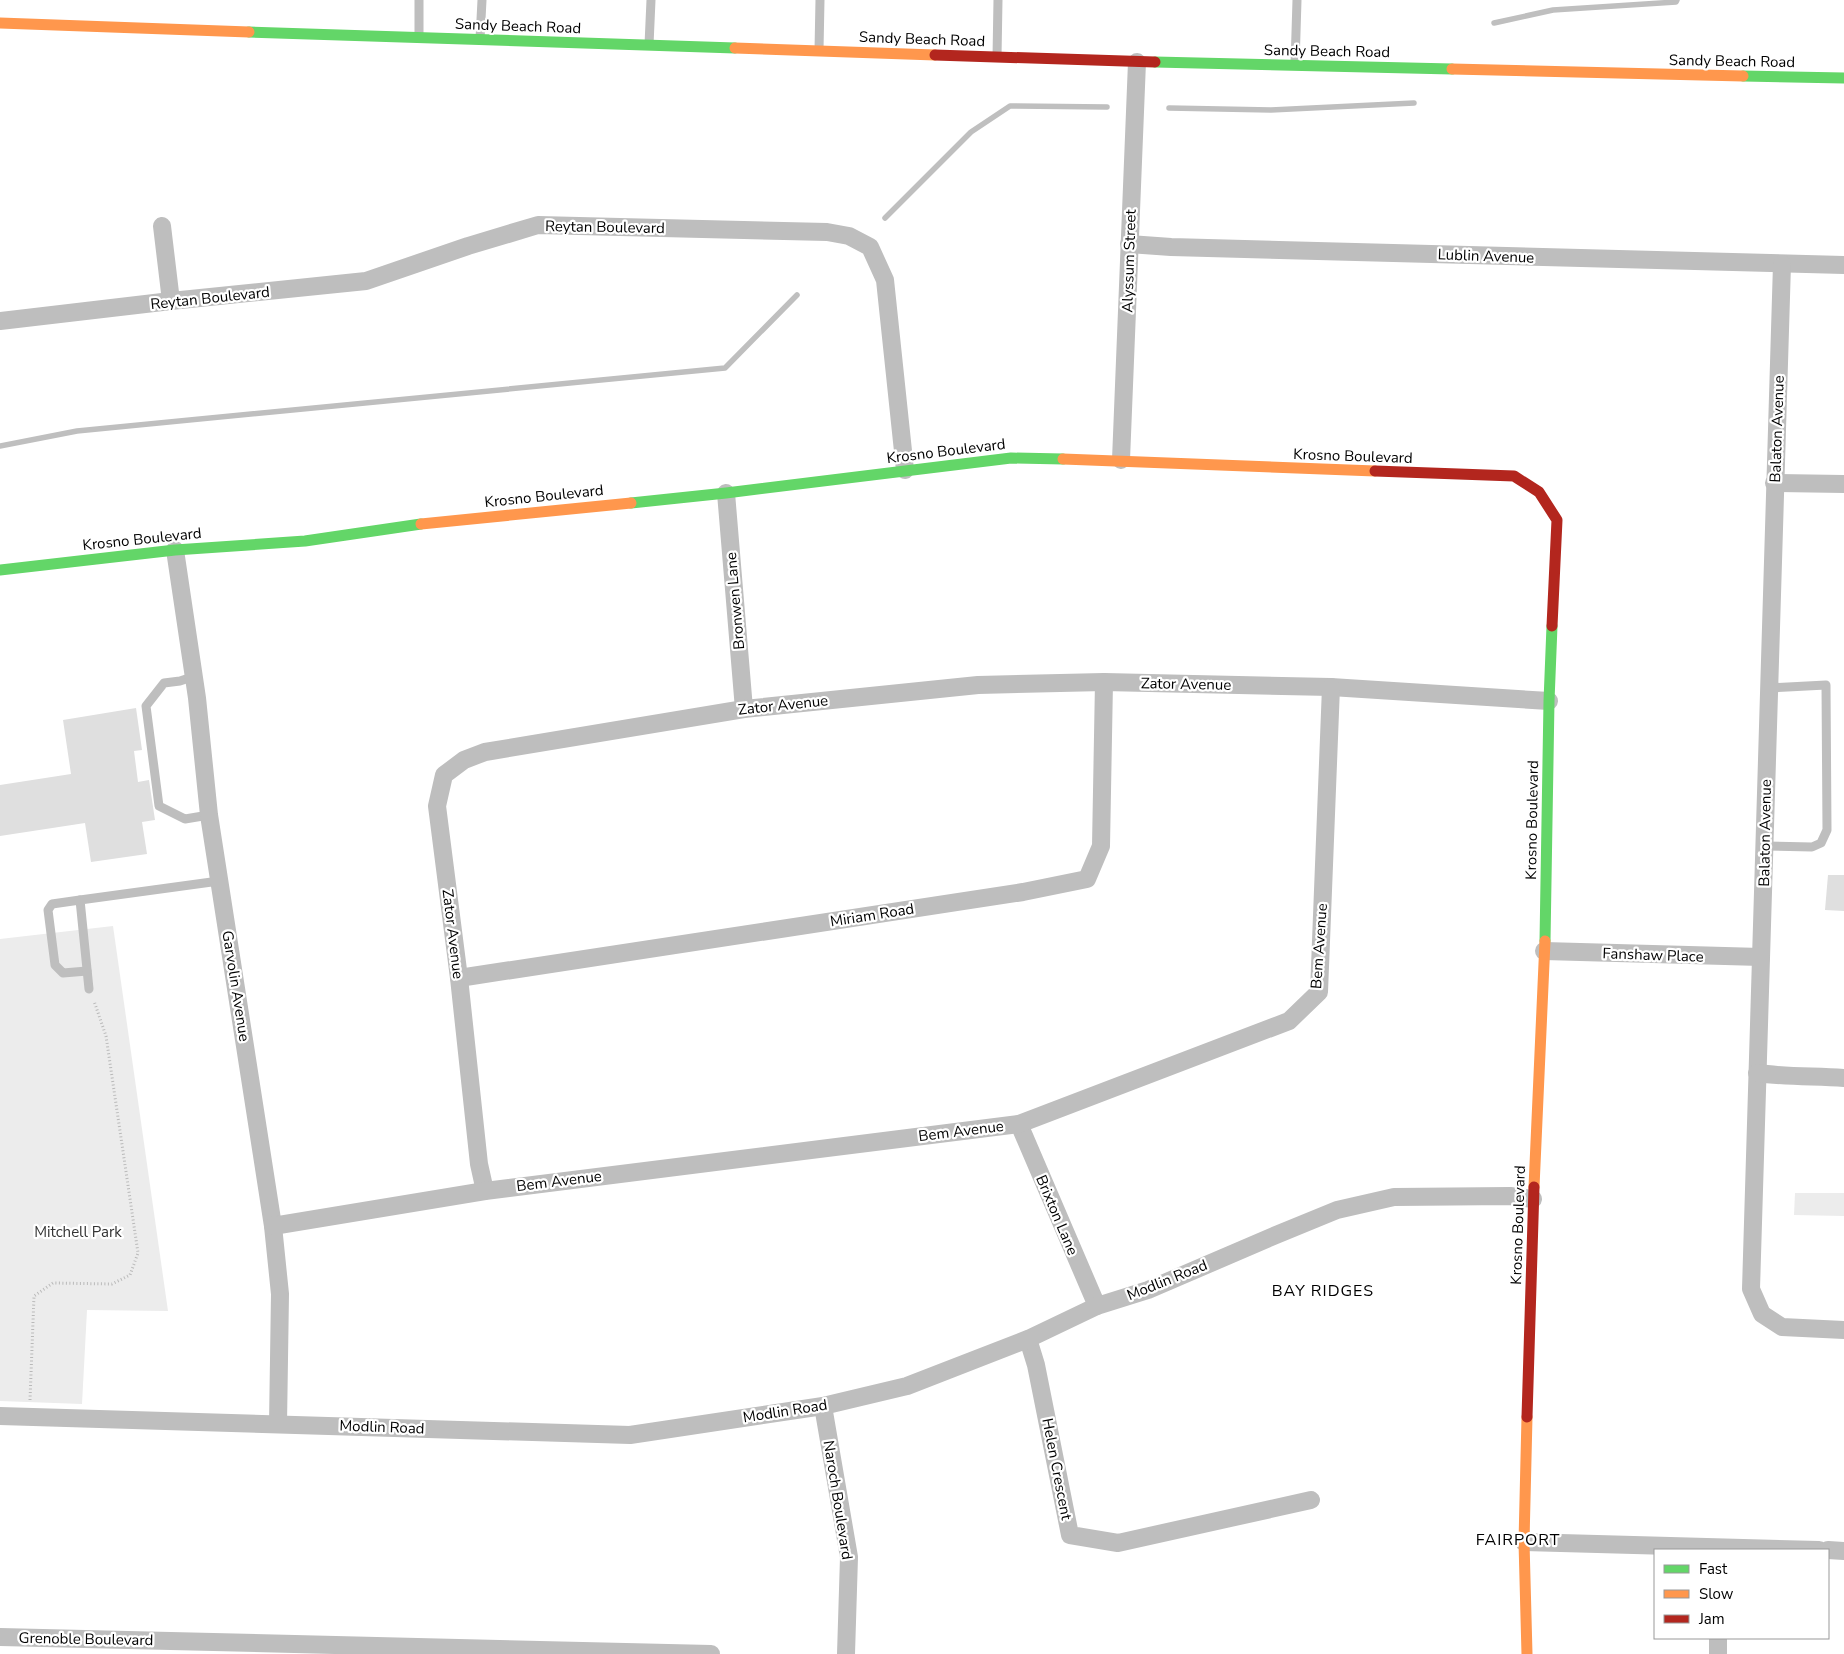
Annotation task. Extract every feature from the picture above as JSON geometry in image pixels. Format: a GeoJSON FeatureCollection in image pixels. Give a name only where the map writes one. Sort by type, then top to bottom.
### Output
{"type":"FeatureCollection","features":[{"type":"Feature","properties":{"kind":"street","name":"Sandy Beach Road"},"geometry":{"type":"LineString","coordinates":[[0,23],[1137,62],[1844,78]]}},
{"type":"Feature","properties":{"kind":"street","name":"Alyssum Street"},"geometry":{"type":"LineString","coordinates":[[1121,460],[1137,62]]}},
{"type":"Feature","properties":{"kind":"street","name":"Reytan Boulevard"},"geometry":{"type":"LineString","coordinates":[[0,321],[366,281],[468,246],[538,225],[827,232],[850,236],[870,247],[885,280],[905,470]]}},
{"type":"Feature","properties":{"kind":"street"},"geometry":{"type":"LineString","coordinates":[[162,226],[170,301]]}},
{"type":"Feature","properties":{"kind":"street","name":"Lublin Avenue"},"geometry":{"type":"LineString","coordinates":[[1129,244],[1172,247],[1844,265]]}},
{"type":"Feature","properties":{"kind":"street","name":"Balaton Avenue"},"geometry":{"type":"LineString","coordinates":[[1782,264],[1750,1289],[1762,1314],[1782,1327],[1844,1330]]}},
{"type":"Feature","properties":{"kind":"street","name":"Krosno Boulevard"},"geometry":{"type":"LineString","coordinates":[[0,570],[175,550],[305,541],[405,526],[726,493],[1011,458],[1121,460],[1514,476],[1539,492],[1557,520],[1549,700],[1544,952],[1533,1199],[1524,1542],[1527,1654]]}},
{"type":"Feature","properties":{"kind":"street"},"geometry":{"type":"LineString","coordinates":[[1774,483],[1844,484]]}},
{"type":"Feature","properties":{"kind":"street","name":"Bronwen Lane"},"geometry":{"type":"LineString","coordinates":[[726,493],[744,709]]}},
{"type":"Feature","properties":{"kind":"street","name":"Garvolin Avenue"},"geometry":{"type":"LineString","coordinates":[[175,550],[192,678],[197,698],[208,815],[273,1226],[280,1294],[278,1424]]}},
{"type":"Feature","properties":{"kind":"street","name":"Zator Avenue"},"geometry":{"type":"LineString","coordinates":[[485,1191],[479,1164],[459,978],[437,806],[444,775],[464,760],[485,752],[744,709],[978,686],[1104,682],[1331,687],[1549,700]]}},
{"type":"Feature","properties":{"kind":"street","name":"Miriam Road"},"geometry":{"type":"LineString","coordinates":[[459,978],[1023,892],[1086,879],[1101,846],[1104,682]]}},
{"type":"Feature","properties":{"kind":"street","name":"Bem Avenue"},"geometry":{"type":"LineString","coordinates":[[273,1226],[485,1191],[1019,1124],[1288,1021],[1319,992],[1331,687]]}},
{"type":"Feature","properties":{"kind":"street","name":"Fanshaw Place"},"geometry":{"type":"LineString","coordinates":[[1544,952],[1761,957]]}},
{"type":"Feature","properties":{"kind":"street"},"geometry":{"type":"LineString","coordinates":[[1757,1073],[1844,1078]]}},
{"type":"Feature","properties":{"kind":"street","name":"Brixton Lane"},"geometry":{"type":"LineString","coordinates":[[1019,1124],[1097,1306]]}},
{"type":"Feature","properties":{"kind":"street","name":"Modlin Road"},"geometry":{"type":"LineString","coordinates":[[0,1416],[630,1435],[823,1406],[907,1386],[1028,1339],[1097,1306],[1148,1290],[1338,1210],[1394,1196],[1510,1196],[1533,1199]]}},
{"type":"Feature","properties":{"kind":"street","name":"Helen Crescent"},"geometry":{"type":"LineString","coordinates":[[1028,1339],[1036,1365],[1070,1534],[1118,1543],[1310,1500]]}},
{"type":"Feature","properties":{"kind":"street","name":"Naroch Boulevard"},"geometry":{"type":"LineString","coordinates":[[823,1406],[849,1557],[846,1654]]}},
{"type":"Feature","properties":{"kind":"street"},"geometry":{"type":"LineString","coordinates":[[1524,1542],[1723,1549]]}},
{"type":"Feature","properties":{"kind":"street"},"geometry":{"type":"LineString","coordinates":[[1829,1550],[1844,1551]]}},
{"type":"Feature","properties":{"kind":"street","name":"Grenoble Boulevard"},"geometry":{"type":"LineString","coordinates":[[0,1636],[711,1654]]}},
{"type":"Feature","properties":{"kind":"street"},"geometry":{"type":"LineString","coordinates":[[1718,1639],[1718,1654]]}},
{"type":"Feature","properties":{"kind":"lane"},"geometry":{"type":"LineString","coordinates":[[418,38],[419,0]]}},
{"type":"Feature","properties":{"kind":"lane"},"geometry":{"type":"LineString","coordinates":[[480,40],[482,0]]}},
{"type":"Feature","properties":{"kind":"lane"},"geometry":{"type":"LineString","coordinates":[[649,45],[651,0]]}},
{"type":"Feature","properties":{"kind":"lane"},"geometry":{"type":"LineString","coordinates":[[819,51],[820,0]]}},
{"type":"Feature","properties":{"kind":"lane"},"geometry":{"type":"LineString","coordinates":[[997,57],[998,0]]}},
{"type":"Feature","properties":{"kind":"lane"},"geometry":{"type":"LineString","coordinates":[[1294,66],[1297,0]]}},
{"type":"Feature","properties":{"kind":"lane"},"geometry":{"type":"LineString","coordinates":[[192,678],[164,682],[146,706],[160,806],[185,819],[208,815]]}},
{"type":"Feature","properties":{"kind":"lane"},"geometry":{"type":"LineString","coordinates":[[1765,846],[1812,847],[1821,843],[1827,830],[1826,685],[1768,688]]}},
{"type":"Feature","properties":{"kind":"lane"},"geometry":{"type":"LineString","coordinates":[[87,971],[63,973],[55,965],[48,910],[52,904],[219,881]]}},
{"type":"Feature","properties":{"kind":"lane"},"geometry":{"type":"LineString","coordinates":[[80,900],[90,988]]}},
{"type":"Feature","properties":{"kind":"path"},"geometry":{"type":"LineString","coordinates":[[29,1416],[34,1296],[53,1283],[112,1284],[130,1275],[138,1253],[106,1036],[90,988]]}},
{"type":"Feature","properties":{"kind":"green space","name":"Mitchell Park"},"geometry":{"type":"Polygon","coordinates":[[[113,926],[168,1311],[87,1310],[82,1404],[0,1401],[0,939],[113,926]]]}},
{"type":"Feature","properties":{"kind":"green space"},"geometry":{"type":"Polygon","coordinates":[[[1795,1193],[1844,1193],[1844,1216],[1794,1215],[1795,1193]]]}},
{"type":"Feature","properties":{"kind":"building"},"geometry":{"type":"Polygon","coordinates":[[[136,708],[142,750],[134,751],[138,782],[149,780],[155,820],[142,822],[147,854],[91,862],[85,823],[0,836],[0,785],[71,774],[63,720],[136,708]]]}},
{"type":"Feature","properties":{"kind":"building"},"geometry":{"type":"Polygon","coordinates":[[[1828,875],[1844,875],[1844,911],[1825,910],[1828,875]]]}},
{"type":"Feature","properties":{"kind":"waterway"},"geometry":{"type":"LineString","coordinates":[[1494,23],[1553,10],[1676,2],[1677,0]]}},
{"type":"Feature","properties":{"kind":"waterway"},"geometry":{"type":"LineString","coordinates":[[1169,108],[1271,110],[1414,103]]}},
{"type":"Feature","properties":{"kind":"waterway"},"geometry":{"type":"LineString","coordinates":[[885,218],[971,132],[1010,106],[1107,107]]}},
{"type":"Feature","properties":{"kind":"waterway"},"geometry":{"type":"LineString","coordinates":[[0,446],[77,431],[725,368],[797,295]]}},
{"type":"Feature","properties":{"kind":"traffic: fast"},"geometry":{"type":"LineString","coordinates":[[249,32],[735,48]]}},
{"type":"Feature","properties":{"kind":"traffic: fast"},"geometry":{"type":"LineString","coordinates":[[1155,62],[1452,69]]}},
{"type":"Feature","properties":{"kind":"traffic: fast"},"geometry":{"type":"LineString","coordinates":[[1743,76],[1844,78]]}},
{"type":"Feature","properties":{"kind":"traffic: fast"},"geometry":{"type":"LineString","coordinates":[[631,503],[1011,458],[1063,459]]}},
{"type":"Feature","properties":{"kind":"traffic: fast"},"geometry":{"type":"LineString","coordinates":[[0,570],[175,550],[305,541],[421,524]]}},
{"type":"Feature","properties":{"kind":"traffic: fast"},"geometry":{"type":"LineString","coordinates":[[1545,941],[1552,626]]}},
{"type":"Feature","properties":{"kind":"traffic: slow"},"geometry":{"type":"LineString","coordinates":[[0,23],[249,32]]}},
{"type":"Feature","properties":{"kind":"traffic: slow"},"geometry":{"type":"LineString","coordinates":[[735,48],[935,55]]}},
{"type":"Feature","properties":{"kind":"traffic: slow"},"geometry":{"type":"LineString","coordinates":[[1452,69],[1743,76]]}},
{"type":"Feature","properties":{"kind":"traffic: slow"},"geometry":{"type":"LineString","coordinates":[[1063,459],[1375,471]]}},
{"type":"Feature","properties":{"kind":"traffic: slow"},"geometry":{"type":"LineString","coordinates":[[421,524],[631,503]]}},
{"type":"Feature","properties":{"kind":"traffic: slow"},"geometry":{"type":"LineString","coordinates":[[1534,1187],[1545,941]]}},
{"type":"Feature","properties":{"kind":"traffic: slow"},"geometry":{"type":"LineString","coordinates":[[1527,1417],[1524,1542],[1527,1654]]}},
{"type":"Feature","properties":{"kind":"traffic: jam"},"geometry":{"type":"LineString","coordinates":[[935,55],[1155,62]]}},
{"type":"Feature","properties":{"kind":"traffic: jam"},"geometry":{"type":"LineString","coordinates":[[1375,471],[1514,476],[1539,492],[1557,520],[1552,626]]}},
{"type":"Feature","properties":{"kind":"traffic: jam"},"geometry":{"type":"LineString","coordinates":[[1527,1417],[1534,1187]]}},
{"type":"Feature","properties":{"kind":"district","name":"BAY RIDGES"},"geometry":{"type":"Point","coordinates":[1323,1290]}},
{"type":"Feature","properties":{"kind":"district","name":"FAIRPORT"},"geometry":{"type":"Point","coordinates":[1518,1539]}}]}
